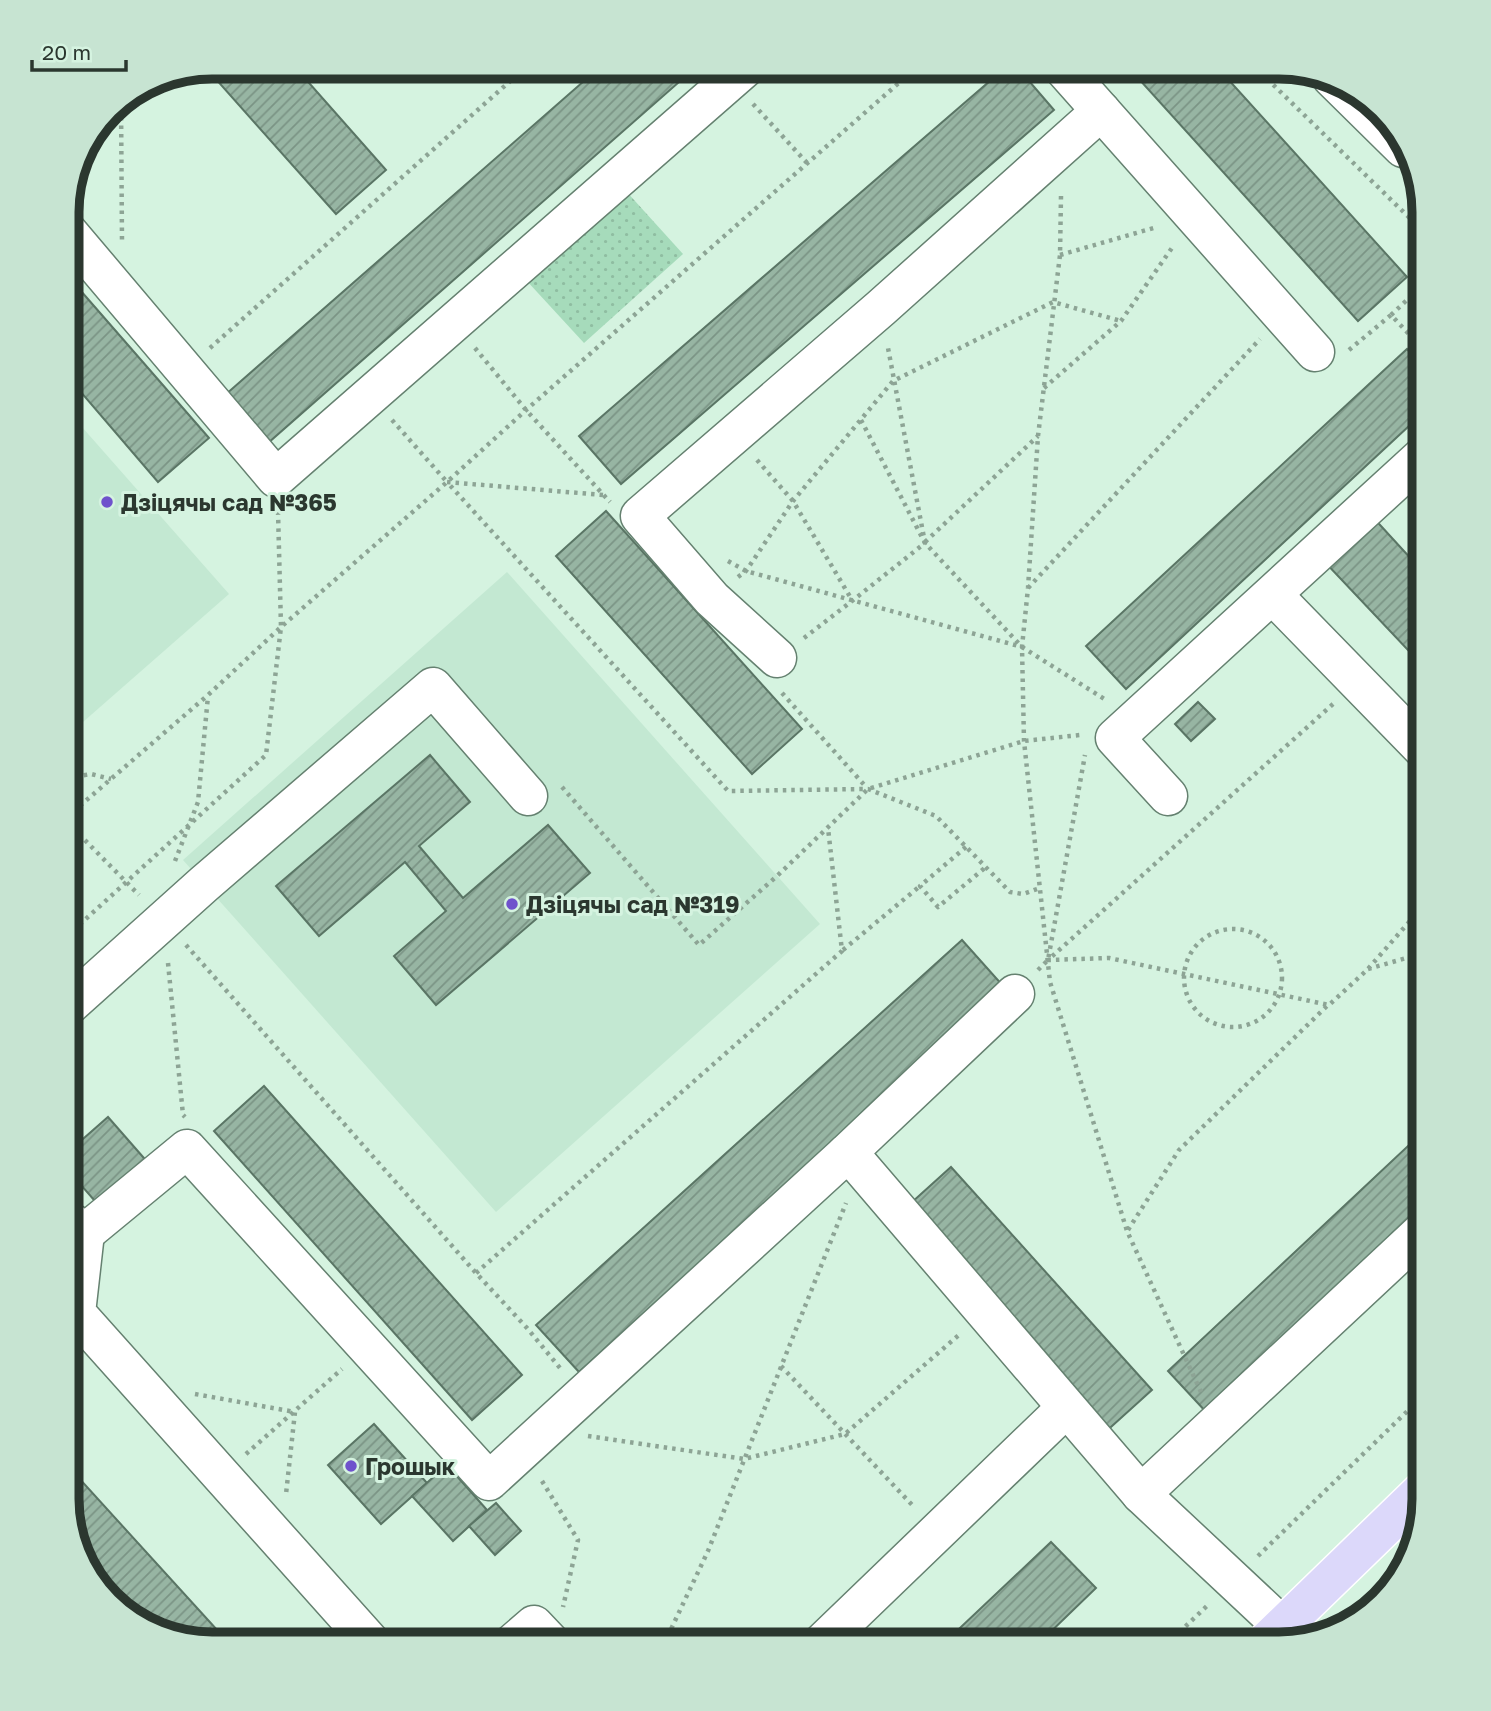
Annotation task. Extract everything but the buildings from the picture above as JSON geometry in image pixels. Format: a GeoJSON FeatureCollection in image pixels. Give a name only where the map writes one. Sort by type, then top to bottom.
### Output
{"type":"FeatureCollection","features":[{"type":"Feature","properties":{"kind":"main road"},"geometry":{"type":"LineString","coordinates":[[1278,1632],[1412,1501]]}},
{"type":"Feature","properties":{"kind":"street"},"geometry":{"type":"LineString","coordinates":[[79,245],[276,478],[732,79]]}},
{"type":"Feature","properties":{"kind":"street"},"geometry":{"type":"LineString","coordinates":[[1073,79],[1315,352]]}},
{"type":"Feature","properties":{"kind":"street"},"geometry":{"type":"LineString","coordinates":[[1364,110],[1381,126]]}},
{"type":"Feature","properties":{"kind":"street"},"geometry":{"type":"LineString","coordinates":[[777,658],[712,599],[640,516],[881,309],[1101,111]]}},
{"type":"Feature","properties":{"kind":"street"},"geometry":{"type":"LineString","coordinates":[[1168,796],[1115,738],[1117,727],[1272,595],[1412,470]]}},
{"type":"Feature","properties":{"kind":"street"},"geometry":{"type":"LineString","coordinates":[[1272,595],[1412,738]]}},
{"type":"Feature","properties":{"kind":"street"},"geometry":{"type":"LineString","coordinates":[[79,996],[433,687],[542,788]]}},
{"type":"Feature","properties":{"kind":"street"},"geometry":{"type":"LineString","coordinates":[[79,1224],[187,1149],[489,1481],[853,1160],[1015,994]]}},
{"type":"Feature","properties":{"kind":"street"},"geometry":{"type":"LineString","coordinates":[[853,1160],[1141,1494],[1234,1580],[1271,1632]]}},
{"type":"Feature","properties":{"kind":"street"},"geometry":{"type":"LineString","coordinates":[[1141,1494],[1412,1241]]}},
{"type":"Feature","properties":{"kind":"street"},"geometry":{"type":"LineString","coordinates":[[79,1316],[361,1632]]}},
{"type":"Feature","properties":{"kind":"street"},"geometry":{"type":"LineString","coordinates":[[834,1632],[1066,1408]]}},
{"type":"Feature","properties":{"kind":"street"},"geometry":{"type":"LineString","coordinates":[[526,1632],[534,1625],[541,1632]]}},
{"type":"Feature","properties":{"kind":"path"},"geometry":{"type":"LineString","coordinates":[[193,380],[211,345],[511,79]]}},
{"type":"Feature","properties":{"kind":"path"},"geometry":{"type":"LineString","coordinates":[[744,79],[808,164]]}},
{"type":"Feature","properties":{"kind":"path"},"geometry":{"type":"LineString","coordinates":[[861,79],[902,81]]}},
{"type":"Feature","properties":{"kind":"path"},"geometry":{"type":"LineString","coordinates":[[1267,79],[1412,220]]}},
{"type":"Feature","properties":{"kind":"path"},"geometry":{"type":"LineString","coordinates":[[79,808],[526,410],[902,81]]}},
{"type":"Feature","properties":{"kind":"path"},"geometry":{"type":"LineString","coordinates":[[121,115],[122,244]]}},
{"type":"Feature","properties":{"kind":"path"},"geometry":{"type":"LineString","coordinates":[[1061,147],[1060,255],[1038,436],[1022,647],[1024,741],[1050,982],[1128,1231],[1216,1425]]}},
{"type":"Feature","properties":{"kind":"path"},"geometry":{"type":"LineString","coordinates":[[1060,255],[1194,216]]}},
{"type":"Feature","properties":{"kind":"path"},"geometry":{"type":"LineString","coordinates":[[1043,389],[1121,321],[1194,216]]}},
{"type":"Feature","properties":{"kind":"path"},"geometry":{"type":"LineString","coordinates":[[1315,352],[1328,368],[1412,295]]}},
{"type":"Feature","properties":{"kind":"path"},"geometry":{"type":"LineString","coordinates":[[712,599],[746,571],[793,501],[893,381],[1053,302],[1121,321]]}},
{"type":"Feature","properties":{"kind":"path"},"geometry":{"type":"LineString","coordinates":[[881,309],[925,543]]}},
{"type":"Feature","properties":{"kind":"path"},"geometry":{"type":"LineString","coordinates":[[1391,314],[1412,338]]}},
{"type":"Feature","properties":{"kind":"path"},"geometry":{"type":"LineString","coordinates":[[1028,588],[1282,315]]}},
{"type":"Feature","properties":{"kind":"path"},"geometry":{"type":"LineString","coordinates":[[447,482],[603,495],[526,410],[455,323]]}},
{"type":"Feature","properties":{"kind":"path"},"geometry":{"type":"LineString","coordinates":[[371,396],[728,791],[868,789],[1024,741],[1117,727]]}},
{"type":"Feature","properties":{"kind":"path"},"geometry":{"type":"LineString","coordinates":[[861,419],[925,543],[1022,647],[1117,727]]}},
{"type":"Feature","properties":{"kind":"path"},"geometry":{"type":"LineString","coordinates":[[734,434],[793,501],[852,601]]}},
{"type":"Feature","properties":{"kind":"path"},"geometry":{"type":"LineString","coordinates":[[777,658],[925,543],[1038,436]]}},
{"type":"Feature","properties":{"kind":"path"},"geometry":{"type":"LineString","coordinates":[[79,925],[266,755],[281,627],[276,478]]}},
{"type":"Feature","properties":{"kind":"path"},"geometry":{"type":"LineString","coordinates":[[722,559],[746,571],[1022,647]]}},
{"type":"Feature","properties":{"kind":"path"},"geometry":{"type":"LineString","coordinates":[[1048,960],[1358,682]]}},
{"type":"Feature","properties":{"kind":"path"},"geometry":{"type":"LineString","coordinates":[[188,827],[198,802],[208,695]]}},
{"type":"Feature","properties":{"kind":"path"},"geometry":{"type":"LineString","coordinates":[[1048,960],[1117,727]]}},
{"type":"Feature","properties":{"kind":"path"},"geometry":{"type":"LineString","coordinates":[[79,776],[90,774],[111,779]]}},
{"type":"Feature","properties":{"kind":"path"},"geometry":{"type":"LineString","coordinates":[[542,788],[699,945],[777,876],[868,789]]}},
{"type":"Feature","properties":{"kind":"path"},"geometry":{"type":"LineString","coordinates":[[868,789],[936,816],[1010,892],[1023,894],[1040,888]]}},
{"type":"Feature","properties":{"kind":"path"},"geometry":{"type":"LineString","coordinates":[[828,828],[842,951]]}},
{"type":"Feature","properties":{"kind":"path"},"geometry":{"type":"LineString","coordinates":[[79,832],[164,920],[527,1328],[583,1396]]}},
{"type":"Feature","properties":{"kind":"path"},"geometry":{"type":"LineString","coordinates":[[476,1273],[842,951],[966,847]]}},
{"type":"Feature","properties":{"kind":"path"},"geometry":{"type":"LineString","coordinates":[[919,886],[938,908],[986,867]]}},
{"type":"Feature","properties":{"kind":"path"},"geometry":{"type":"LineString","coordinates":[[1128,1231],[1179,1150],[1367,970],[1412,919]]}},
{"type":"Feature","properties":{"kind":"path"},"geometry":{"type":"LineString","coordinates":[[1227,930],[1244,931],[1259,937],[1271,948],[1279,962],[1282,979],[1279,995],[1271,1009],[1260,1019],[1245,1026],[1215,1024],[1201,1016],[1191,1004],[1185,989],[1184,974],[1188,958],[1204,939],[1227,930]]}},
{"type":"Feature","properties":{"kind":"path"},"geometry":{"type":"LineString","coordinates":[[1367,970],[1412,957]]}},
{"type":"Feature","properties":{"kind":"path"},"geometry":{"type":"LineString","coordinates":[[1048,960],[1109,958],[1329,1005]]}},
{"type":"Feature","properties":{"kind":"path"},"geometry":{"type":"LineString","coordinates":[[670,1632],[708,1551],[781,1366],[853,1160]]}},
{"type":"Feature","properties":{"kind":"path"},"geometry":{"type":"LineString","coordinates":[[545,1430],[744,1459],[845,1434],[985,1312]]}},
{"type":"Feature","properties":{"kind":"path"},"geometry":{"type":"LineString","coordinates":[[221,1475],[366,1347]]}},
{"type":"Feature","properties":{"kind":"path"},"geometry":{"type":"LineString","coordinates":[[781,1366],[938,1532]]}},
{"type":"Feature","properties":{"kind":"path"},"geometry":{"type":"LineString","coordinates":[[191,1393],[295,1412]]}},
{"type":"Feature","properties":{"kind":"path"},"geometry":{"type":"LineString","coordinates":[[1180,1632],[1412,1407]]}},
{"type":"Feature","properties":{"kind":"path"},"geometry":{"type":"LineString","coordinates":[[281,1542],[295,1412]]}},
{"type":"Feature","properties":{"kind":"shaded area"},"geometry":{"type":"Polygon","coordinates":[[[625,190],[683,254],[584,343],[526,280],[625,190]]]}},
{"type":"Feature","properties":{"kind":"shaded area","name":"Дзіцячы сад №365"},"geometry":{"type":"Polygon","coordinates":[[[79,424],[229,594],[79,725],[79,424]]]}},
{"type":"Feature","properties":{"kind":"shaded area","name":"Дзіцячы сад №319"},"geometry":{"type":"Polygon","coordinates":[[[507,572],[820,924],[496,1212],[183,860],[507,572]]]}},
{"type":"Feature","properties":{"kind":"place","name":"Дзіцячы сад №365"},"geometry":{"type":"Point","coordinates":[107,502]}},
{"type":"Feature","properties":{"kind":"place","name":"Дзіцячы сад №319"},"geometry":{"type":"Point","coordinates":[512,904]}},
{"type":"Feature","properties":{"kind":"place","name":"Грошык"},"geometry":{"type":"Point","coordinates":[351,1466]}}]}
